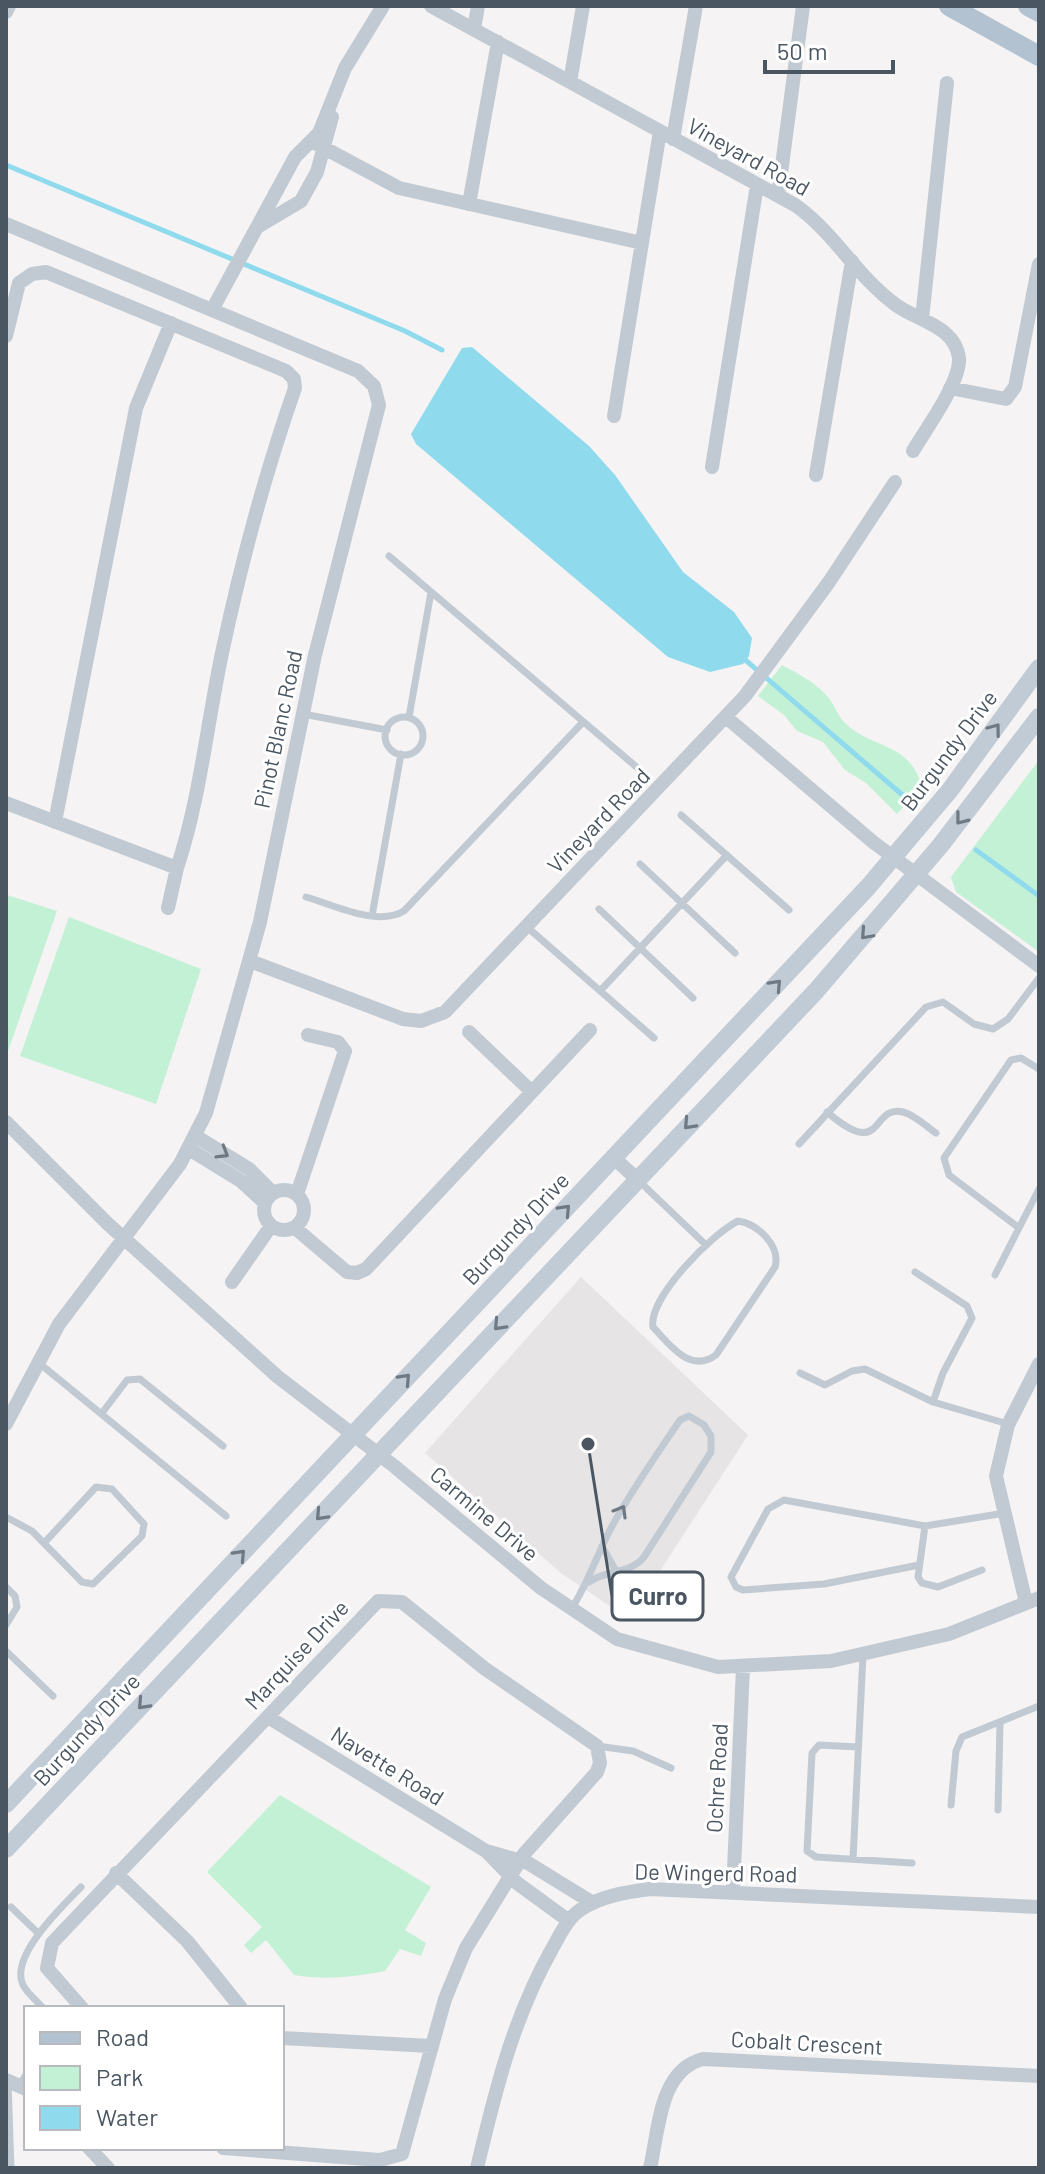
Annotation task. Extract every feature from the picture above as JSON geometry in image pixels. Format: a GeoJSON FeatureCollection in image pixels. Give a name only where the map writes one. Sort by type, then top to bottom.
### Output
{"type":"FeatureCollection","features":[{"type":"Feature","properties":{"kind":"main road"},"geometry":{"type":"LineString","coordinates":[[949,6],[1039,56]]}},
{"type":"Feature","properties":{"kind":"main road"},"geometry":{"type":"LineString","coordinates":[[1028,6],[1039,12]]}},
{"type":"Feature","properties":{"kind":"main road","name":"Burgundy Drive"},"geometry":{"type":"LineString","coordinates":[[6,1804],[893,857],[950,790],[1039,668]]}},
{"type":"Feature","properties":{"kind":"main road","name":"Burgundy Drive"},"geometry":{"type":"LineString","coordinates":[[6,1849],[816,991],[917,874],[1039,717]]}},
{"type":"Feature","properties":{"kind":"street"},"geometry":{"type":"LineString","coordinates":[[6,12],[9,6]]}},
{"type":"Feature","properties":{"kind":"street"},"geometry":{"type":"LineString","coordinates":[[254,234],[301,201],[325,149],[345,68],[383,6]]}},
{"type":"Feature","properties":{"kind":"street","name":"Vineyard Road"},"geometry":{"type":"LineString","coordinates":[[431,6],[809,215],[891,301],[949,336],[957,349],[958,371],[913,451]]}},
{"type":"Feature","properties":{"kind":"street"},"geometry":{"type":"LineString","coordinates":[[474,29],[478,6]]}},
{"type":"Feature","properties":{"kind":"street"},"geometry":{"type":"LineString","coordinates":[[570,82],[583,6]]}},
{"type":"Feature","properties":{"kind":"street"},"geometry":{"type":"LineString","coordinates":[[614,416],[642,243],[696,6]]}},
{"type":"Feature","properties":{"kind":"street"},"geometry":{"type":"LineString","coordinates":[[778,196],[803,6]]}},
{"type":"Feature","properties":{"kind":"street"},"geometry":{"type":"LineString","coordinates":[[469,204],[498,42]]}},
{"type":"Feature","properties":{"kind":"street"},"geometry":{"type":"LineString","coordinates":[[922,319],[947,83]]}},
{"type":"Feature","properties":{"kind":"street"},"geometry":{"type":"LineString","coordinates":[[212,310],[295,157],[311,141],[335,101]]}},
{"type":"Feature","properties":{"kind":"street"},"geometry":{"type":"LineString","coordinates":[[311,141],[399,188],[642,243]]}},
{"type":"Feature","properties":{"kind":"street"},"geometry":{"type":"LineString","coordinates":[[712,467],[757,185]]}},
{"type":"Feature","properties":{"kind":"street","name":"Pinot Blanc Road"},"geometry":{"type":"LineString","coordinates":[[6,224],[358,371],[369,380],[378,395],[378,414],[303,714],[250,961],[193,1143],[76,1299],[37,1361],[6,1424]]}},
{"type":"Feature","properties":{"kind":"street"},"geometry":{"type":"LineString","coordinates":[[816,475],[852,261]]}},
{"type":"Feature","properties":{"kind":"street"},"geometry":{"type":"LineString","coordinates":[[950,388],[997,400],[1006,399],[1015,387],[1039,264]]}},
{"type":"Feature","properties":{"kind":"street"},"geometry":{"type":"LineString","coordinates":[[6,336],[19,283],[32,274],[46,272],[286,371],[294,379],[295,388],[270,459],[226,638],[188,835],[168,908]]}},
{"type":"Feature","properties":{"kind":"street"},"geometry":{"type":"LineString","coordinates":[[55,822],[136,408],[171,323]]}},
{"type":"Feature","properties":{"kind":"street","name":"Vineyard Road"},"geometry":{"type":"LineString","coordinates":[[250,961],[403,1019],[421,1021],[437,1016],[451,1006],[727,718],[829,582],[895,482]]}},
{"type":"Feature","properties":{"kind":"street"},"geometry":{"type":"LineString","coordinates":[[727,718],[893,857],[1039,966]]}},
{"type":"Feature","properties":{"kind":"street"},"geometry":{"type":"LineString","coordinates":[[6,803],[177,868]]}},
{"type":"Feature","properties":{"kind":"street"},"geometry":{"type":"LineString","coordinates":[[295,1228],[347,1272],[357,1273],[366,1269],[590,1030]]}},
{"type":"Feature","properties":{"kind":"street"},"geometry":{"type":"LineString","coordinates":[[469,1032],[532,1092]]}},
{"type":"Feature","properties":{"kind":"street"},"geometry":{"type":"LineString","coordinates":[[297,1194],[285,1190],[269,1198],[264,1216],[271,1226],[283,1231],[295,1228],[305,1211],[297,1194],[345,1051],[338,1042],[308,1035]]}},
{"type":"Feature","properties":{"kind":"street","name":"Carmine Drive"},"geometry":{"type":"LineString","coordinates":[[6,1122],[124,1239],[278,1377],[571,1610],[617,1639],[709,1666],[803,1664],[863,1655],[949,1634],[1033,1600]]}},
{"type":"Feature","properties":{"kind":"street"},"geometry":{"type":"LineString","coordinates":[[193,1143],[241,1181],[269,1198]]}},
{"type":"Feature","properties":{"kind":"street"},"geometry":{"type":"LineString","coordinates":[[614,1158],[637,1179]]}},
{"type":"Feature","properties":{"kind":"street"},"geometry":{"type":"LineString","coordinates":[[232,1282],[271,1226]]}},
{"type":"Feature","properties":{"kind":"street"},"geometry":{"type":"LineString","coordinates":[[1033,1600],[996,1476],[1008,1425],[1039,1364]]}},
{"type":"Feature","properties":{"kind":"street","name":"Marquise Drive"},"geometry":{"type":"LineString","coordinates":[[80,2006],[51,1975],[46,1962],[58,1935],[268,1717],[365,1611],[378,1601],[396,1599],[484,1668],[597,1746]]}},
{"type":"Feature","properties":{"kind":"street","name":"Ochre Road"},"geometry":{"type":"LineString","coordinates":[[733,1892],[743,1667]]}},
{"type":"Feature","properties":{"kind":"street","name":"Navette Road"},"geometry":{"type":"LineString","coordinates":[[268,1717],[486,1851],[510,1875]]}},
{"type":"Feature","properties":{"kind":"street"},"geometry":{"type":"LineString","coordinates":[[249,2150],[380,2160],[402,2154],[430,2046],[461,1960],[520,1859],[597,1772],[600,1763],[597,1746]]}},
{"type":"Feature","properties":{"kind":"street","name":"Navette Road"},"geometry":{"type":"LineString","coordinates":[[486,1851],[520,1859]]}},
{"type":"Feature","properties":{"kind":"street"},"geometry":{"type":"LineString","coordinates":[[520,1859],[593,1903]]}},
{"type":"Feature","properties":{"kind":"street"},"geometry":{"type":"LineString","coordinates":[[116,1873],[187,1941],[239,2006]]}},
{"type":"Feature","properties":{"kind":"street"},"geometry":{"type":"LineString","coordinates":[[510,1875],[569,1921]]}},
{"type":"Feature","properties":{"kind":"street","name":"De Wingerd Road"},"geometry":{"type":"LineString","coordinates":[[477,2168],[530,1988],[569,1921],[593,1903],[623,1893],[650,1889],[1039,1907]]}},
{"type":"Feature","properties":{"kind":"street"},"geometry":{"type":"LineString","coordinates":[[284,2038],[430,2046]]}},
{"type":"Feature","properties":{"kind":"street","name":"Cobalt Crescent"},"geometry":{"type":"LineString","coordinates":[[650,2168],[671,2081],[690,2062],[703,2059],[1039,2076]]}},
{"type":"Feature","properties":{"kind":"street"},"geometry":{"type":"LineString","coordinates":[[91,2150],[108,2168]]}},
{"type":"Feature","properties":{"kind":"lane"},"geometry":{"type":"LineString","coordinates":[[389,556],[640,770]]}},
{"type":"Feature","properties":{"kind":"lane"},"geometry":{"type":"LineString","coordinates":[[409,717],[431,592]]}},
{"type":"Feature","properties":{"kind":"lane"},"geometry":{"type":"LineString","coordinates":[[303,714],[387,730]]}},
{"type":"Feature","properties":{"kind":"lane"},"geometry":{"type":"LineString","coordinates":[[409,717],[421,727],[422,742],[411,753],[401,754],[388,746],[387,730],[393,721],[409,717]]}},
{"type":"Feature","properties":{"kind":"lane"},"geometry":{"type":"LineString","coordinates":[[306,897],[372,916],[388,918],[404,911],[583,722]]}},
{"type":"Feature","properties":{"kind":"lane"},"geometry":{"type":"LineString","coordinates":[[372,916],[401,754]]}},
{"type":"Feature","properties":{"kind":"lane"},"geometry":{"type":"LineString","coordinates":[[681,815],[789,910]]}},
{"type":"Feature","properties":{"kind":"lane"},"geometry":{"type":"LineString","coordinates":[[600,991],[727,855]]}},
{"type":"Feature","properties":{"kind":"lane"},"geometry":{"type":"LineString","coordinates":[[640,864],[735,953]]}},
{"type":"Feature","properties":{"kind":"lane"},"geometry":{"type":"LineString","coordinates":[[599,909],[693,998]]}},
{"type":"Feature","properties":{"kind":"lane"},"geometry":{"type":"LineString","coordinates":[[527,927],[654,1038]]}},
{"type":"Feature","properties":{"kind":"lane"},"geometry":{"type":"LineString","coordinates":[[799,1144],[926,1007],[943,1002],[974,1024],[993,1029],[1008,1019],[1039,978]]}},
{"type":"Feature","properties":{"kind":"lane"},"geometry":{"type":"LineString","coordinates":[[1019,1228],[949,1175],[944,1158],[1011,1060],[1021,1058],[1039,1069]]}},
{"type":"Feature","properties":{"kind":"lane"},"geometry":{"type":"LineString","coordinates":[[827,1112],[849,1131],[860,1134],[869,1133],[888,1114],[897,1112],[910,1115],[936,1133]]}},
{"type":"Feature","properties":{"kind":"lane"},"geometry":{"type":"LineString","coordinates":[[637,1179],[706,1245]]}},
{"type":"Feature","properties":{"kind":"lane"},"geometry":{"type":"LineString","coordinates":[[995,1275],[1039,1189]]}},
{"type":"Feature","properties":{"kind":"lane"},"geometry":{"type":"LineString","coordinates":[[745,1222],[773,1245],[777,1260],[716,1355],[709,1361],[695,1362],[674,1350],[653,1327],[651,1319],[662,1295],[706,1245],[730,1225],[745,1222]]}},
{"type":"Feature","properties":{"kind":"lane"},"geometry":{"type":"LineString","coordinates":[[915,1272],[967,1306],[972,1318],[943,1373],[933,1402]]}},
{"type":"Feature","properties":{"kind":"lane"},"geometry":{"type":"LineString","coordinates":[[37,1361],[226,1516]]}},
{"type":"Feature","properties":{"kind":"lane"},"geometry":{"type":"LineString","coordinates":[[800,1373],[825,1385],[852,1371],[865,1369],[933,1402],[1008,1425]]}},
{"type":"Feature","properties":{"kind":"lane"},"geometry":{"type":"LineString","coordinates":[[102,1413],[127,1380],[140,1379],[223,1446]]}},
{"type":"Feature","properties":{"kind":"lane"},"geometry":{"type":"LineString","coordinates":[[571,1610],[589,1582],[602,1546],[626,1501],[680,1420],[689,1416],[704,1425],[713,1441],[711,1452],[644,1557],[631,1569],[616,1571],[589,1582]]}},
{"type":"Feature","properties":{"kind":"lane"},"geometry":{"type":"LineString","coordinates":[[6,1517],[45,1542],[82,1582],[93,1584],[142,1536],[144,1524],[112,1489],[96,1487],[45,1542]]}},
{"type":"Feature","properties":{"kind":"lane"},"geometry":{"type":"LineString","coordinates":[[919,1565],[824,1584],[743,1590],[736,1587],[731,1577],[768,1509],[784,1500],[925,1526],[1005,1513]]}},
{"type":"Feature","properties":{"kind":"lane"},"geometry":{"type":"LineString","coordinates":[[925,1526],[919,1565],[922,1583],[933,1587],[982,1570]]}},
{"type":"Feature","properties":{"kind":"lane"},"geometry":{"type":"LineString","coordinates":[[602,1546],[616,1571]]}},
{"type":"Feature","properties":{"kind":"lane"},"geometry":{"type":"LineString","coordinates":[[6,1587],[15,1596],[17,1607],[6,1625]]}},
{"type":"Feature","properties":{"kind":"lane"},"geometry":{"type":"LineString","coordinates":[[6,1651],[53,1696]]}},
{"type":"Feature","properties":{"kind":"lane"},"geometry":{"type":"LineString","coordinates":[[853,1859],[863,1655]]}},
{"type":"Feature","properties":{"kind":"lane"},"geometry":{"type":"LineString","coordinates":[[951,1805],[958,1743],[970,1734],[1039,1706]]}},
{"type":"Feature","properties":{"kind":"lane"},"geometry":{"type":"LineString","coordinates":[[998,1810],[1000,1724]]}},
{"type":"Feature","properties":{"kind":"lane"},"geometry":{"type":"LineString","coordinates":[[858,1747],[819,1745],[810,1760],[807,1851],[816,1857],[912,1863]]}},
{"type":"Feature","properties":{"kind":"lane"},"geometry":{"type":"LineString","coordinates":[[597,1746],[633,1751],[671,1768]]}},
{"type":"Feature","properties":{"kind":"lane"},"geometry":{"type":"LineString","coordinates":[[41,2006],[23,1986],[21,1975],[26,1954],[39,1934],[81,1887]]}},
{"type":"Feature","properties":{"kind":"lane"},"geometry":{"type":"LineString","coordinates":[[11,1907],[39,1934]]}},
{"type":"Feature","properties":{"kind":"lane"},"geometry":{"type":"LineString","coordinates":[[11,2168],[17,2082]]}},
{"type":"Feature","properties":{"kind":"shaded area"},"geometry":{"type":"Polygon","coordinates":[[[581,1277],[748,1435],[629,1619],[562,1574],[425,1453],[581,1277]]]}},
{"type":"Feature","properties":{"kind":"green space"},"geometry":{"type":"Polygon","coordinates":[[[782,665],[819,688],[843,721],[857,732],[899,753],[916,771],[922,786],[897,814],[866,783],[845,770],[823,742],[797,731],[784,715],[758,696],[782,665]]]}},
{"type":"Feature","properties":{"kind":"green space"},"geometry":{"type":"Polygon","coordinates":[[[1039,760],[1039,952],[956,892],[951,877],[1039,760]]]}},
{"type":"Feature","properties":{"kind":"green space"},"geometry":{"type":"Polygon","coordinates":[[[6,897],[57,911],[6,1057],[6,897]]]}},
{"type":"Feature","properties":{"kind":"green space"},"geometry":{"type":"Polygon","coordinates":[[[69,917],[201,969],[156,1104],[20,1056],[69,917]]]}},
{"type":"Feature","properties":{"kind":"green space"},"geometry":{"type":"Polygon","coordinates":[[[280,1795],[431,1887],[405,1930],[426,1943],[421,1956],[400,1949],[385,1971],[317,1977],[294,1975],[266,1940],[251,1953],[244,1945],[262,1927],[207,1872],[280,1795]]]}},
{"type":"Feature","properties":{"kind":"water"},"geometry":{"type":"Polygon","coordinates":[[[472,347],[589,446],[615,475],[683,572],[734,612],[752,638],[749,656],[743,664],[710,672],[668,657],[416,444],[411,434],[462,348],[472,347]]]}},
{"type":"Feature","properties":{"kind":"waterway"},"geometry":{"type":"LineString","coordinates":[[6,165],[405,331],[442,350]]}},
{"type":"Feature","properties":{"kind":"waterway"},"geometry":{"type":"LineString","coordinates":[[743,658],[906,798]]}},
{"type":"Feature","properties":{"kind":"waterway"},"geometry":{"type":"LineString","coordinates":[[976,850],[1039,896]]}},
{"type":"Feature","properties":{"kind":"place","name":"Curro"},"geometry":{"type":"Point","coordinates":[588,1444]}}]}
